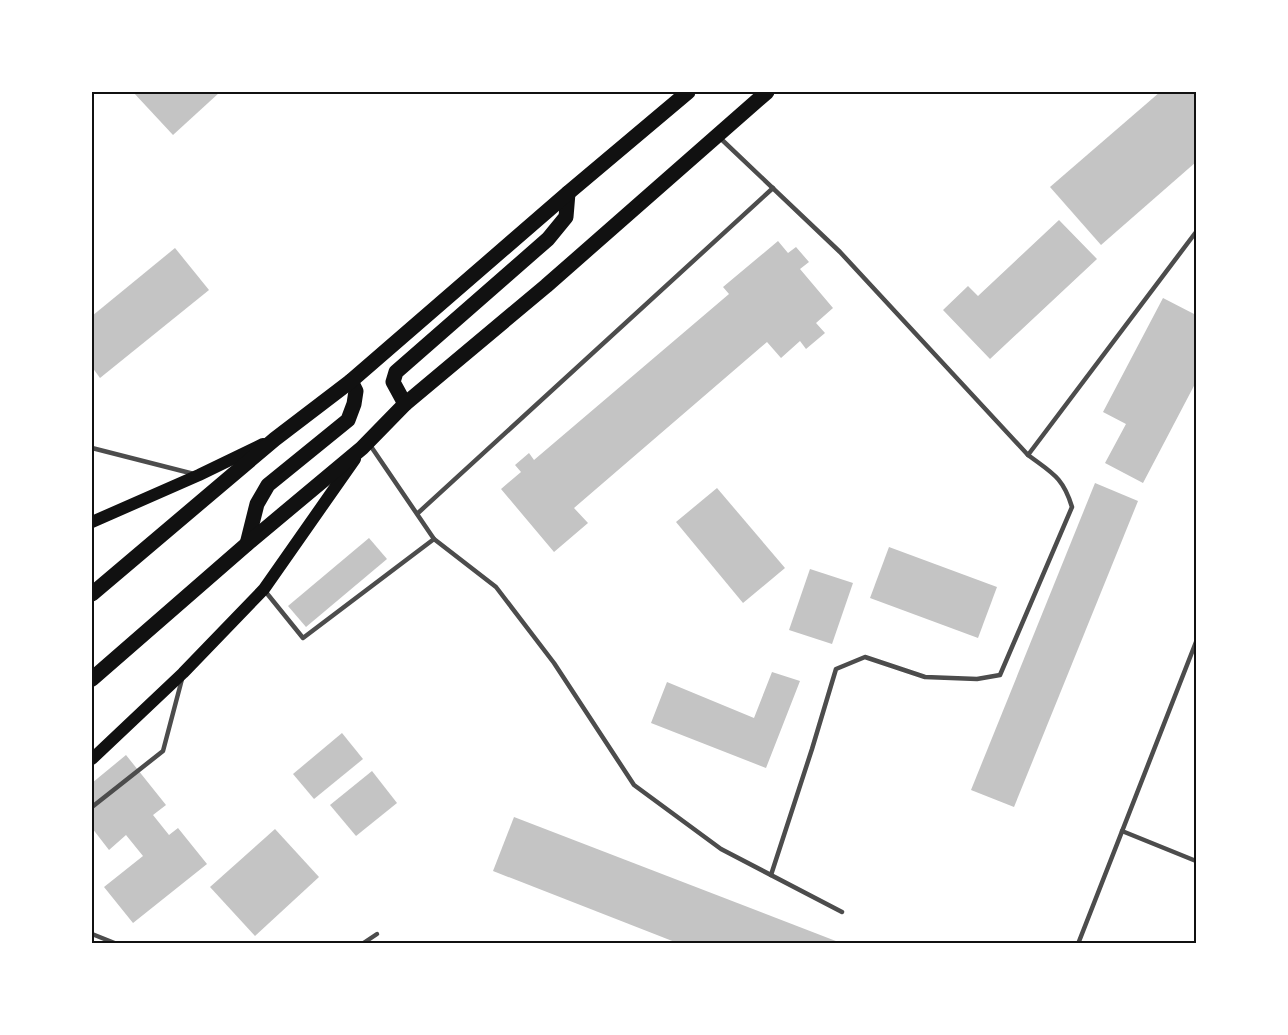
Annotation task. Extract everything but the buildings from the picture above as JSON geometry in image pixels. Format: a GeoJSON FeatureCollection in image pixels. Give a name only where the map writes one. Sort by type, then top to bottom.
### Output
{"type":"FeatureCollection","features":[{"type":"Feature","properties":{"kind":"main road"},"geometry":{"type":"LineString","coordinates":[[92,594],[275,439],[351,381],[567,193],[688,92]]}},
{"type":"Feature","properties":{"kind":"main road"},"geometry":{"type":"LineString","coordinates":[[92,679],[365,445],[405,404],[537,293],[767,92]]}},
{"type":"Feature","properties":{"kind":"main road"},"geometry":{"type":"LineString","coordinates":[[405,404],[393,382],[396,372],[548,239],[566,217],[567,193]]}},
{"type":"Feature","properties":{"kind":"main road"},"geometry":{"type":"LineString","coordinates":[[247,544],[257,504],[268,485],[348,420],[356,391],[351,381]]}},
{"type":"Feature","properties":{"kind":"main road"},"geometry":{"type":"LineString","coordinates":[[92,522],[199,476],[275,439]]}},
{"type":"Feature","properties":{"kind":"main road"},"geometry":{"type":"LineString","coordinates":[[92,759],[183,673],[264,589],[365,445]]}},
{"type":"Feature","properties":{"kind":"lane"},"geometry":{"type":"LineString","coordinates":[[718,136],[840,252],[1028,455],[1057,477],[1067,489],[1072,507],[1000,675],[977,680],[925,677],[866,657],[836,669],[771,875]]}},
{"type":"Feature","properties":{"kind":"lane"},"geometry":{"type":"LineString","coordinates":[[418,513],[773,188]]}},
{"type":"Feature","properties":{"kind":"lane"},"geometry":{"type":"LineString","coordinates":[[1028,455],[1197,232]]}},
{"type":"Feature","properties":{"kind":"lane"},"geometry":{"type":"LineString","coordinates":[[365,445],[418,513],[434,539],[496,587],[554,663],[634,785],[721,849],[842,912]]}},
{"type":"Feature","properties":{"kind":"lane"},"geometry":{"type":"LineString","coordinates":[[92,448],[199,476]]}},
{"type":"Feature","properties":{"kind":"lane"},"geometry":{"type":"LineString","coordinates":[[264,589],[303,638],[434,539]]}},
{"type":"Feature","properties":{"kind":"lane"},"geometry":{"type":"LineString","coordinates":[[1078,944],[1197,642]]}},
{"type":"Feature","properties":{"kind":"lane"},"geometry":{"type":"LineString","coordinates":[[92,807],[163,751],[183,673]]}},
{"type":"Feature","properties":{"kind":"lane"},"geometry":{"type":"LineString","coordinates":[[1122,831],[1197,861]]}},
{"type":"Feature","properties":{"kind":"lane"},"geometry":{"type":"LineString","coordinates":[[92,934],[117,944]]}},
{"type":"Feature","properties":{"kind":"lane"},"geometry":{"type":"LineString","coordinates":[[362,944],[377,934]]}}]}
